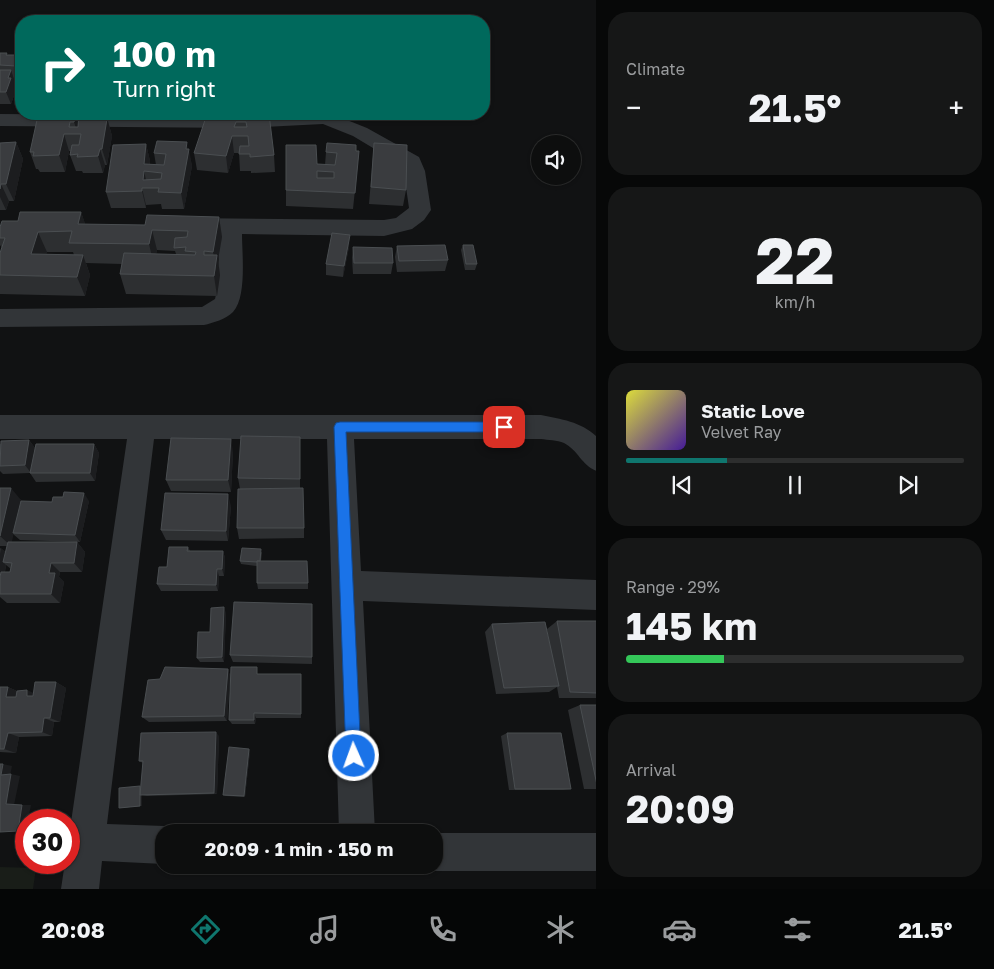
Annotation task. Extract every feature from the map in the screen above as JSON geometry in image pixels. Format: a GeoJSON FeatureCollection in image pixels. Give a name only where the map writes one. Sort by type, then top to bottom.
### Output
{"type":"FeatureCollection","features":[{"type":"Feature","properties":{"kind":"street"},"geometry":{"type":"LineString","coordinates":[[6,120],[15,107]]}},
{"type":"Feature","properties":{"kind":"street"},"geometry":{"type":"LineString","coordinates":[[163,225],[384,228],[399,226],[411,220],[420,210],[412,162],[360,132],[329,120]]}},
{"type":"Feature","properties":{"kind":"street"},"geometry":{"type":"LineString","coordinates":[[0,318],[204,316],[224,305],[230,293],[231,226]]}},
{"type":"Feature","properties":{"kind":"street"},"geometry":{"type":"LineString","coordinates":[[0,427],[541,427],[570,432],[586,443],[596,459]]}},
{"type":"Feature","properties":{"kind":"street"},"geometry":{"type":"LineString","coordinates":[[80,889],[142,427]]}},
{"type":"Feature","properties":{"kind":"street"},"geometry":{"type":"LineString","coordinates":[[340,427],[357,824]]}},
{"type":"Feature","properties":{"kind":"street"},"geometry":{"type":"LineString","coordinates":[[346,585],[596,595]]}},
{"type":"Feature","properties":{"kind":"street"},"geometry":{"type":"LineString","coordinates":[[86,842],[155,845]]}},
{"type":"Feature","properties":{"kind":"street"},"geometry":{"type":"LineString","coordinates":[[443,852],[596,852]]}},
{"type":"Feature","properties":{"kind":"shaded area"},"geometry":{"type":"Polygon","coordinates":[[[0,867],[15,867],[15,874],[35,874],[33,889],[0,889],[0,867]]]}},
{"type":"Feature","properties":{"kind":"building"},"geometry":{"type":"Polygon","coordinates":[[[0,53],[15,55],[15,66],[0,65],[0,53]]]}},
{"type":"Feature","properties":{"kind":"building"},"geometry":{"type":"Polygon","coordinates":[[[0,70],[11,70],[8,78],[11,78],[6,92],[0,92],[0,70]]]}},
{"type":"Feature","properties":{"kind":"building"},"geometry":{"type":"Polygon","coordinates":[[[37,120],[74,120],[74,122],[70,122],[69,127],[78,127],[79,120],[107,120],[102,149],[100,149],[98,156],[77,157],[78,154],[70,155],[72,145],[79,145],[81,134],[64,134],[59,155],[33,156],[34,152],[30,152],[37,120]]]}},
{"type":"Feature","properties":{"kind":"building"},"geometry":{"type":"Polygon","coordinates":[[[205,120],[270,120],[274,155],[250,157],[250,154],[239,154],[240,146],[249,146],[248,136],[232,136],[226,156],[194,153],[205,120]],[[236,122],[234,127],[247,127],[246,122],[236,122]]]}},
{"type":"Feature","properties":{"kind":"building"},"geometry":{"type":"Polygon","coordinates":[[[157,141],[187,142],[186,149],[189,149],[181,193],[158,192],[159,188],[142,188],[142,191],[106,192],[113,145],[146,144],[144,164],[164,165],[166,154],[154,153],[157,141]],[[144,171],[143,180],[161,179],[162,173],[144,171]]]}},
{"type":"Feature","properties":{"kind":"building"},"geometry":{"type":"Polygon","coordinates":[[[16,142],[6,184],[1,184],[0,189],[0,143],[16,142]]]}},
{"type":"Feature","properties":{"kind":"building"},"geometry":{"type":"Polygon","coordinates":[[[327,143],[356,145],[356,151],[359,151],[355,193],[286,190],[286,145],[316,145],[317,164],[335,165],[337,153],[326,152],[327,143]],[[317,171],[317,178],[334,178],[334,172],[317,171]]]}},
{"type":"Feature","properties":{"kind":"building"},"geometry":{"type":"Polygon","coordinates":[[[374,143],[407,145],[406,190],[371,187],[374,143]]]}},
{"type":"Feature","properties":{"kind":"building"},"geometry":{"type":"Polygon","coordinates":[[[20,212],[81,212],[78,224],[145,225],[147,215],[219,217],[213,252],[204,251],[204,255],[217,255],[214,276],[120,274],[124,253],[195,255],[196,252],[185,251],[186,247],[174,248],[175,238],[187,237],[188,231],[152,230],[149,244],[69,243],[72,231],[38,232],[31,254],[83,255],[77,277],[0,275],[0,253],[5,238],[0,238],[0,227],[2,221],[18,221],[20,212]]]}},
{"type":"Feature","properties":{"kind":"building"},"geometry":{"type":"Polygon","coordinates":[[[332,233],[350,235],[344,266],[326,264],[332,233]]]}},
{"type":"Feature","properties":{"kind":"building"},"geometry":{"type":"Polygon","coordinates":[[[445,245],[448,260],[399,261],[397,246],[445,245]]]}},
{"type":"Feature","properties":{"kind":"building"},"geometry":{"type":"Polygon","coordinates":[[[463,245],[473,245],[477,264],[466,264],[463,245]]]}},
{"type":"Feature","properties":{"kind":"building"},"geometry":{"type":"Polygon","coordinates":[[[353,247],[392,248],[393,263],[354,263],[353,247]]]}},
{"type":"Feature","properties":{"kind":"building"},"geometry":{"type":"Polygon","coordinates":[[[241,436],[300,437],[300,479],[238,478],[241,436]]]}},
{"type":"Feature","properties":{"kind":"building"},"geometry":{"type":"Polygon","coordinates":[[[171,438],[231,439],[228,480],[166,480],[171,438]]]}},
{"type":"Feature","properties":{"kind":"building"},"geometry":{"type":"Polygon","coordinates":[[[29,440],[25,465],[0,466],[1,441],[29,440]]]}},
{"type":"Feature","properties":{"kind":"building"},"geometry":{"type":"Polygon","coordinates":[[[36,444],[94,444],[90,473],[30,473],[36,444]]]}},
{"type":"Feature","properties":{"kind":"building"},"geometry":{"type":"Polygon","coordinates":[[[0,488],[11,488],[0,536],[0,488]]]}},
{"type":"Feature","properties":{"kind":"building"},"geometry":{"type":"Polygon","coordinates":[[[303,488],[304,528],[237,528],[238,489],[303,488]]]}},
{"type":"Feature","properties":{"kind":"building"},"geometry":{"type":"Polygon","coordinates":[[[64,492],[84,493],[75,535],[13,533],[21,501],[52,502],[53,497],[63,497],[64,492]]]}},
{"type":"Feature","properties":{"kind":"building"},"geometry":{"type":"Polygon","coordinates":[[[165,493],[228,494],[226,531],[161,530],[165,493]]]}},
{"type":"Feature","properties":{"kind":"building"},"geometry":{"type":"Polygon","coordinates":[[[8,542],[77,542],[74,563],[51,563],[49,573],[55,573],[51,594],[0,594],[1,572],[10,572],[12,563],[3,562],[8,542]]]}},
{"type":"Feature","properties":{"kind":"building"},"geometry":{"type":"Polygon","coordinates":[[[169,547],[188,547],[187,551],[223,551],[222,569],[217,569],[216,585],[157,584],[159,567],[167,567],[169,547]]]}},
{"type":"Feature","properties":{"kind":"building"},"geometry":{"type":"Polygon","coordinates":[[[242,548],[261,549],[260,561],[240,561],[242,548]]]}},
{"type":"Feature","properties":{"kind":"building"},"geometry":{"type":"Polygon","coordinates":[[[257,561],[307,561],[308,583],[257,583],[257,561]]]}},
{"type":"Feature","properties":{"kind":"building"},"geometry":{"type":"Polygon","coordinates":[[[234,602],[312,604],[312,657],[230,655],[234,602]]]}},
{"type":"Feature","properties":{"kind":"building"},"geometry":{"type":"Polygon","coordinates":[[[224,607],[222,657],[197,658],[198,632],[210,632],[211,608],[224,607]]]}},
{"type":"Feature","properties":{"kind":"building"},"geometry":{"type":"Polygon","coordinates":[[[557,621],[596,621],[596,693],[570,692],[557,621]]]}},
{"type":"Feature","properties":{"kind":"building"},"geometry":{"type":"Polygon","coordinates":[[[545,622],[559,686],[504,688],[492,624],[545,622]]]}},
{"type":"Feature","properties":{"kind":"building"},"geometry":{"type":"Polygon","coordinates":[[[165,667],[228,669],[224,716],[142,717],[148,680],[160,679],[165,667]]]}},
{"type":"Feature","properties":{"kind":"building"},"geometry":{"type":"Polygon","coordinates":[[[231,667],[257,667],[257,674],[301,674],[301,714],[254,713],[254,720],[229,720],[231,667]]]}},
{"type":"Feature","properties":{"kind":"building"},"geometry":{"type":"Polygon","coordinates":[[[35,682],[56,682],[50,718],[44,718],[42,732],[8,733],[4,749],[0,749],[0,687],[8,687],[6,697],[16,697],[17,691],[27,690],[27,696],[33,696],[35,682]]]}},
{"type":"Feature","properties":{"kind":"building"},"geometry":{"type":"Polygon","coordinates":[[[580,705],[596,705],[596,780],[580,705]]]}},
{"type":"Feature","properties":{"kind":"building"},"geometry":{"type":"Polygon","coordinates":[[[216,732],[214,793],[140,795],[143,761],[139,761],[141,733],[216,732]]]}},
{"type":"Feature","properties":{"kind":"building"},"geometry":{"type":"Polygon","coordinates":[[[507,733],[561,733],[571,789],[515,789],[507,733]]]}},
{"type":"Feature","properties":{"kind":"building"},"geometry":{"type":"Polygon","coordinates":[[[229,747],[249,749],[244,796],[223,795],[229,747]]]}},
{"type":"Feature","properties":{"kind":"building"},"geometry":{"type":"Polygon","coordinates":[[[0,764],[3,764],[1,775],[11,774],[6,804],[22,805],[21,809],[15,809],[15,831],[0,832],[0,764]]]}},
{"type":"Feature","properties":{"kind":"building"},"geometry":{"type":"Polygon","coordinates":[[[140,786],[140,806],[119,808],[119,788],[140,786]]]}},
{"type":"Feature","properties":{"kind":"route"},"geometry":{"type":"LineString","coordinates":[[354,756],[340,427],[504,427]]}}]}
